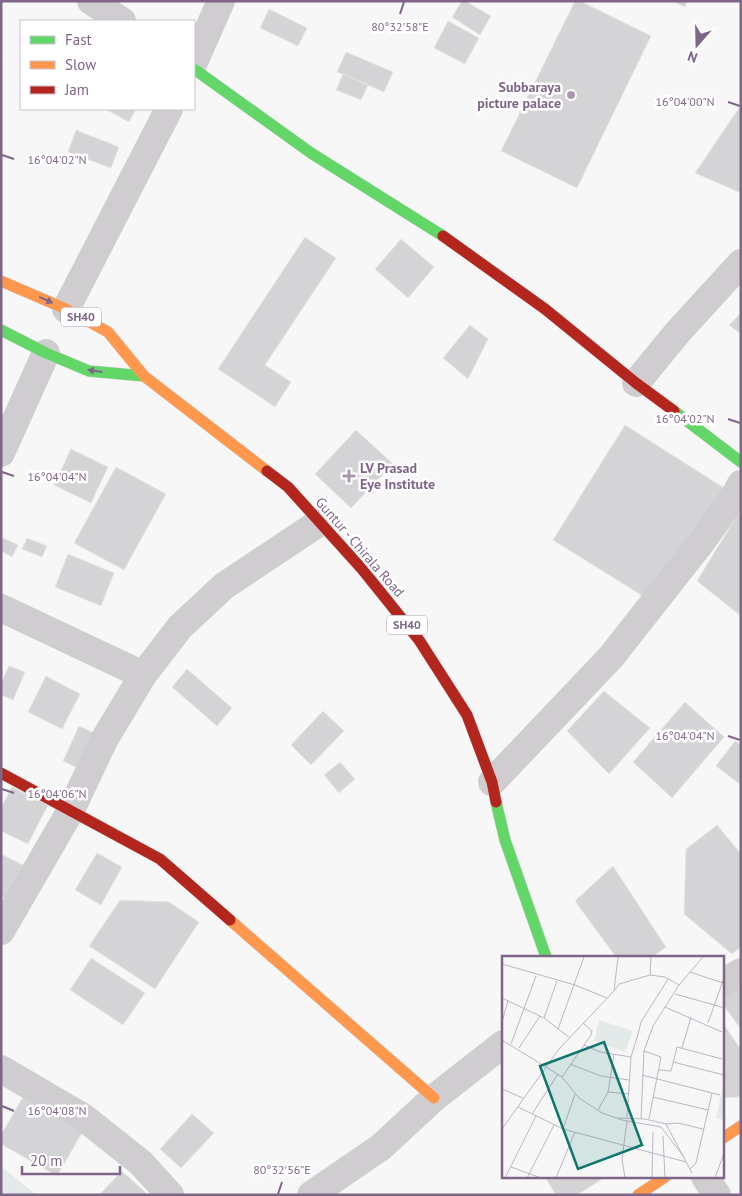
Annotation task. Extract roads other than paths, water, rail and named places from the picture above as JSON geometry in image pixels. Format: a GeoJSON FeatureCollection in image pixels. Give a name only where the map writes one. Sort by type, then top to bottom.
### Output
{"type":"FeatureCollection","features":[{"type":"Feature","properties":{"kind":"street"},"geometry":{"type":"LineString","coordinates":[[91,1],[120,20]]}},
{"type":"Feature","properties":{"kind":"street"},"geometry":{"type":"LineString","coordinates":[[195,60],[222,1]]}},
{"type":"Feature","properties":{"kind":"street"},"geometry":{"type":"LineString","coordinates":[[195,70],[311,153],[442,235],[545,309],[636,383],[741,462]]}},
{"type":"Feature","properties":{"kind":"street"},"geometry":{"type":"LineString","coordinates":[[66,309],[168,110]]}},
{"type":"Feature","properties":{"kind":"street"},"geometry":{"type":"LineString","coordinates":[[636,383],[741,263]]}},
{"type":"Feature","properties":{"kind":"street","name":"Guntur - Chirala Road"},"geometry":{"type":"LineString","coordinates":[[1,281],[66,309],[108,332],[144,376],[288,487],[362,569],[419,640],[467,715],[492,782],[505,840],[546,956]]}},
{"type":"Feature","properties":{"kind":"street"},"geometry":{"type":"LineString","coordinates":[[1,330],[46,353],[89,370],[144,376]]}},
{"type":"Feature","properties":{"kind":"street"},"geometry":{"type":"LineString","coordinates":[[1,453],[46,353]]}},
{"type":"Feature","properties":{"kind":"street"},"geometry":{"type":"LineString","coordinates":[[492,782],[611,657],[655,603],[736,495],[741,484]]}},
{"type":"Feature","properties":{"kind":"street"},"geometry":{"type":"LineString","coordinates":[[1,931],[71,810],[104,740],[144,675],[180,627],[224,586],[320,522]]}},
{"type":"Feature","properties":{"kind":"street"},"geometry":{"type":"LineString","coordinates":[[1,608],[144,675]]}},
{"type":"Feature","properties":{"kind":"street"},"geometry":{"type":"LineString","coordinates":[[1,773],[160,859],[434,1098]]}},
{"type":"Feature","properties":{"kind":"street"},"geometry":{"type":"LineString","coordinates":[[724,981],[741,972]]}},
{"type":"Feature","properties":{"kind":"street"},"geometry":{"type":"LineString","coordinates":[[311,1195],[380,1147],[434,1098],[502,1045]]}},
{"type":"Feature","properties":{"kind":"street"},"geometry":{"type":"LineString","coordinates":[[1,1069],[82,1117],[141,1163],[170,1195]]}},
{"type":"Feature","properties":{"kind":"street"},"geometry":{"type":"LineString","coordinates":[[724,1137],[741,1126]]}},
{"type":"Feature","properties":{"kind":"street"},"geometry":{"type":"LineString","coordinates":[[638,1195],[664,1178]]}},
{"type":"Feature","properties":{"kind":"street"},"geometry":{"type":"LineString","coordinates":[[706,1178],[717,1195]]}},
{"type":"Feature","properties":{"kind":"place","name":"Subbaraya picture palace"},"geometry":{"type":"Point","coordinates":[571,95]}},
{"type":"Feature","properties":{"kind":"place","name":"LV Prasad Eye Institute"},"geometry":{"type":"Point","coordinates":[349,476]}}]}
